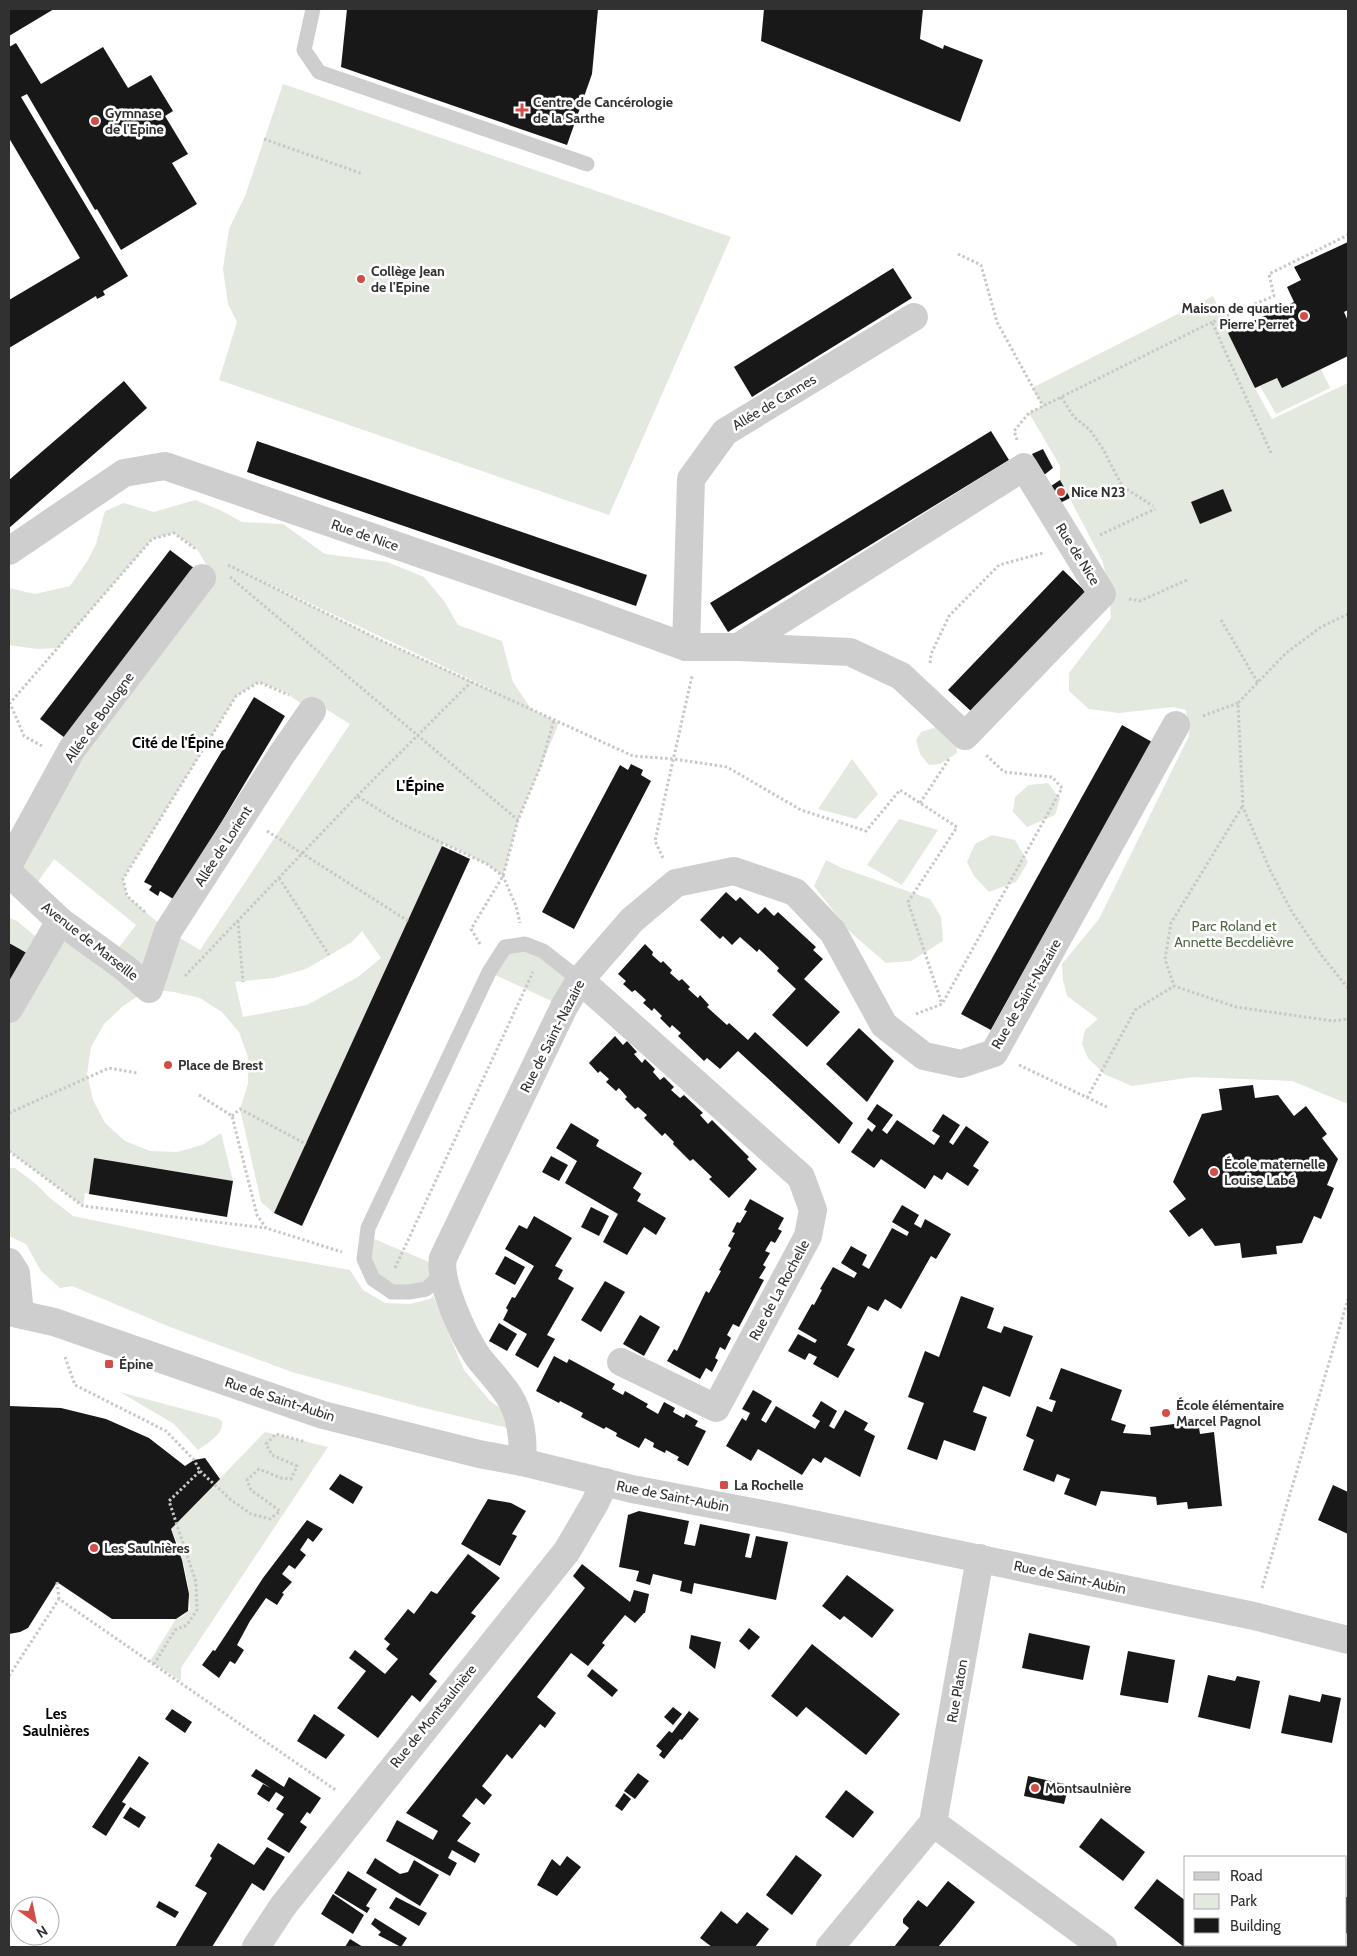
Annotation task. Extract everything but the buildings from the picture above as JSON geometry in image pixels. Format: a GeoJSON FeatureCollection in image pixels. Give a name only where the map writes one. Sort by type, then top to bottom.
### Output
{"type":"FeatureCollection","features":[{"type":"Feature","properties":{"kind":"street","name":"Allée de Cannes"},"geometry":{"type":"LineString","coordinates":[[686,647],[691,479],[725,432],[914,317]]}},
{"type":"Feature","properties":{"kind":"street","name":"Rue de Nice"},"geometry":{"type":"LineString","coordinates":[[9,551],[124,473],[165,466],[587,611],[686,647],[738,646],[850,652],[901,676],[965,736],[1102,594],[1024,467]]}},
{"type":"Feature","properties":{"kind":"street"},"geometry":{"type":"LineString","coordinates":[[738,646],[1024,467]]}},
{"type":"Feature","properties":{"kind":"street","name":"Allée de Boulogne"},"geometry":{"type":"LineString","coordinates":[[9,864],[72,749],[212,565]]}},
{"type":"Feature","properties":{"kind":"street","name":"Allée de Lorient"},"geometry":{"type":"LineString","coordinates":[[149,989],[168,931],[282,754],[312,711]]}},
{"type":"Feature","properties":{"kind":"street","name":"Rue de Saint-Nazaire"},"geometry":{"type":"LineString","coordinates":[[441,1266],[442,1258],[564,1007],[580,980],[632,920],[676,883],[734,871],[795,892],[833,932],[884,1025],[924,1056],[960,1064],[994,1053],[1176,725]]}},
{"type":"Feature","properties":{"kind":"street","name":"Avenue de Marseille"},"geometry":{"type":"LineString","coordinates":[[9,874],[60,921],[125,968],[149,989]]}},
{"type":"Feature","properties":{"kind":"street"},"geometry":{"type":"LineString","coordinates":[[9,1009],[60,921]]}},
{"type":"Feature","properties":{"kind":"street","name":"Rue de La Rochelle"},"geometry":{"type":"LineString","coordinates":[[580,980],[801,1177],[813,1210],[808,1236],[716,1408],[621,1362]]}},
{"type":"Feature","properties":{"kind":"street"},"geometry":{"type":"LineString","coordinates":[[9,1262],[16,1273],[14,1313]]}},
{"type":"Feature","properties":{"kind":"street"},"geometry":{"type":"LineString","coordinates":[[441,1266],[450,1302],[477,1354],[510,1397],[520,1424],[524,1446],[522,1462]]}},
{"type":"Feature","properties":{"kind":"street","name":"Rue de Saint-Aubin"},"geometry":{"type":"LineString","coordinates":[[14,1313],[54,1322],[323,1415],[479,1454],[522,1462],[632,1490],[784,1518],[1254,1616],[1348,1640]]}},
{"type":"Feature","properties":{"kind":"street","name":"Rue de Montsaulnière"},"geometry":{"type":"LineString","coordinates":[[256,1947],[282,1906],[567,1551],[605,1482]]}},
{"type":"Feature","properties":{"kind":"street","name":"Rue Platon"},"geometry":{"type":"LineString","coordinates":[[830,1947],[933,1823],[980,1558]]}},
{"type":"Feature","properties":{"kind":"street"},"geometry":{"type":"LineString","coordinates":[[933,1823],[1103,1947]]}},
{"type":"Feature","properties":{"kind":"lane"},"geometry":{"type":"LineString","coordinates":[[313,9],[304,50],[319,72],[587,164]]}},
{"type":"Feature","properties":{"kind":"lane"},"geometry":{"type":"LineString","coordinates":[[441,1266],[437,1279],[426,1289],[392,1292],[373,1280],[364,1258],[368,1228],[493,964],[505,947],[525,944],[543,951],[580,980]]}},
{"type":"Feature","properties":{"kind":"path"},"geometry":{"type":"LineString","coordinates":[[264,139],[363,174]]}},
{"type":"Feature","properties":{"kind":"path"},"geometry":{"type":"LineString","coordinates":[[1024,467],[1014,431],[1029,413],[1212,322],[1274,296],[1269,274],[1348,235]]}},
{"type":"Feature","properties":{"kind":"path"},"geometry":{"type":"LineString","coordinates":[[958,254],[980,265],[997,322],[1043,406]]}},
{"type":"Feature","properties":{"kind":"path"},"geometry":{"type":"LineString","coordinates":[[1212,322],[1271,453]]}},
{"type":"Feature","properties":{"kind":"path"},"geometry":{"type":"LineString","coordinates":[[1061,397],[1074,417],[1090,430],[1122,486],[1154,508],[1101,535]]}},
{"type":"Feature","properties":{"kind":"path"},"geometry":{"type":"LineString","coordinates":[[72,749],[41,746],[24,736],[10,703],[152,539],[174,533],[197,549],[212,565],[518,820]]}},
{"type":"Feature","properties":{"kind":"path"},"geometry":{"type":"LineString","coordinates":[[925,698],[931,654],[949,616],[999,565],[1072,544]]}},
{"type":"Feature","properties":{"kind":"path"},"geometry":{"type":"LineString","coordinates":[[197,549],[207,566],[212,565],[633,756],[674,759],[727,767],[801,810],[866,830],[900,790],[957,827],[908,902],[942,1004]]}},
{"type":"Feature","properties":{"kind":"path"},"geometry":{"type":"LineString","coordinates":[[1102,594],[1140,601],[1187,580]]}},
{"type":"Feature","properties":{"kind":"path"},"geometry":{"type":"LineString","coordinates":[[1176,725],[1238,703],[1286,653],[1321,627],[1348,614]]}},
{"type":"Feature","properties":{"kind":"path"},"geometry":{"type":"LineString","coordinates":[[1221,620],[1258,683]]}},
{"type":"Feature","properties":{"kind":"path"},"geometry":{"type":"LineString","coordinates":[[676,883],[655,841],[693,678],[686,647]]}},
{"type":"Feature","properties":{"kind":"path"},"geometry":{"type":"LineString","coordinates":[[168,931],[127,896],[123,879],[236,696],[259,682],[283,691],[312,711]]}},
{"type":"Feature","properties":{"kind":"path"},"geometry":{"type":"LineString","coordinates":[[181,980],[357,796],[471,682]]}},
{"type":"Feature","properties":{"kind":"path"},"geometry":{"type":"LineString","coordinates":[[1238,703],[1243,807],[1270,870],[1292,912],[1322,956],[1348,988]]}},
{"type":"Feature","properties":{"kind":"path"},"geometry":{"type":"LineString","coordinates":[[493,964],[471,929],[503,876],[518,820],[540,765],[554,720]]}},
{"type":"Feature","properties":{"kind":"path"},"geometry":{"type":"LineString","coordinates":[[884,1025],[942,1004],[1062,788],[1052,777],[1004,772],[965,736],[920,803]]}},
{"type":"Feature","properties":{"kind":"path"},"geometry":{"type":"LineString","coordinates":[[357,796],[400,822],[487,864],[503,876],[516,906],[525,944]]}},
{"type":"Feature","properties":{"kind":"path"},"geometry":{"type":"LineString","coordinates":[[1174,986],[1166,959],[1171,923],[1243,807]]}},
{"type":"Feature","properties":{"kind":"path"},"geometry":{"type":"LineString","coordinates":[[242,816],[408,921]]}},
{"type":"Feature","properties":{"kind":"path"},"geometry":{"type":"LineString","coordinates":[[279,878],[329,955]]}},
{"type":"Feature","properties":{"kind":"path"},"geometry":{"type":"LineString","coordinates":[[238,920],[243,982]]}},
{"type":"Feature","properties":{"kind":"path"},"geometry":{"type":"LineString","coordinates":[[386,1288],[543,951]]}},
{"type":"Feature","properties":{"kind":"path"},"geometry":{"type":"LineString","coordinates":[[1174,986],[1236,1008],[1333,1020],[1348,1019]]}},
{"type":"Feature","properties":{"kind":"path"},"geometry":{"type":"LineString","coordinates":[[1087,1098],[1135,1010],[1174,986]]}},
{"type":"Feature","properties":{"kind":"path"},"geometry":{"type":"LineString","coordinates":[[994,1053],[1107,1107]]}},
{"type":"Feature","properties":{"kind":"path"},"geometry":{"type":"LineString","coordinates":[[9,1113],[109,1068],[137,1073]]}},
{"type":"Feature","properties":{"kind":"path"},"geometry":{"type":"LineString","coordinates":[[199,1095],[232,1116],[257,1215],[266,1228]]}},
{"type":"Feature","properties":{"kind":"path"},"geometry":{"type":"LineString","coordinates":[[232,1116],[240,1109],[306,1144]]}},
{"type":"Feature","properties":{"kind":"path"},"geometry":{"type":"LineString","coordinates":[[9,1151],[83,1206],[266,1228],[364,1258]]}},
{"type":"Feature","properties":{"kind":"path"},"geometry":{"type":"LineString","coordinates":[[1254,1616],[1348,1298]]}},
{"type":"Feature","properties":{"kind":"path"},"geometry":{"type":"LineString","coordinates":[[83,1390],[166,1431],[194,1460],[200,1470],[231,1500],[251,1514],[270,1519],[280,1511],[251,1490],[247,1480],[259,1469],[281,1478],[291,1479],[297,1466],[272,1455],[266,1444],[276,1434],[308,1443],[323,1415]]}},
{"type":"Feature","properties":{"kind":"path"},"geometry":{"type":"LineString","coordinates":[[154,1664],[175,1630],[187,1625],[197,1610],[196,1582],[169,1501],[200,1470]]}},
{"type":"Feature","properties":{"kind":"path"},"geometry":{"type":"LineString","coordinates":[[9,1676],[58,1599],[57,1582]]}},
{"type":"Feature","properties":{"kind":"path"},"geometry":{"type":"LineString","coordinates":[[58,1599],[360,1807]]}},
{"type":"Feature","properties":{"kind":"green space","name":"Collège Jean de l'Epine"},"geometry":{"type":"Polygon","coordinates":[[[283,84],[731,237],[609,515],[219,380],[237,322],[228,304],[223,269],[229,229],[245,196],[283,84]]]}},
{"type":"Feature","properties":{"kind":"green space","name":"Parc Roland et Annette Becdelièvre"},"geometry":{"type":"Polygon","coordinates":[[[1213,296],[1255,388],[1272,419],[1348,383],[1348,1104],[1292,1081],[1193,1077],[1132,1086],[1104,1074],[1088,1058],[1082,1044],[1085,1030],[1098,1019],[1067,996],[1063,980],[1062,964],[1099,919],[1189,736],[1186,710],[1173,707],[1119,713],[1089,709],[1069,691],[1069,673],[1111,618],[1109,585],[1102,560],[1060,480],[1060,466],[1029,413],[1043,406],[1032,388],[1213,296]]]}},
{"type":"Feature","properties":{"kind":"green space"},"geometry":{"type":"Polygon","coordinates":[[[1321,369],[1330,388],[1276,414],[1260,386],[1277,378],[1282,388],[1321,369]]]}},
{"type":"Feature","properties":{"kind":"green space"},"geometry":{"type":"Polygon","coordinates":[[[195,500],[220,510],[242,522],[283,524],[325,554],[387,562],[424,577],[444,601],[458,625],[502,641],[513,682],[531,709],[559,723],[518,820],[503,876],[487,864],[444,843],[442,846],[274,1213],[261,1202],[240,1109],[248,1084],[248,1057],[239,1032],[222,1012],[200,998],[149,989],[123,1006],[104,1024],[91,1047],[87,1074],[93,1100],[105,1123],[125,1141],[150,1151],[177,1152],[202,1145],[221,1133],[233,1181],[95,1158],[89,1194],[85,1193],[83,1206],[9,1151],[9,1009],[60,921],[111,958],[136,925],[54,859],[30,893],[9,864],[207,566],[197,549],[174,533],[152,539],[58,648],[37,649],[9,645],[9,588],[35,594],[70,586],[88,560],[96,544],[105,511],[124,503],[154,512],[195,500]],[[244,572],[380,640],[493,691],[493,690],[244,572]],[[259,682],[236,696],[123,879],[127,896],[168,931],[200,950],[350,724],[318,704],[312,711],[283,691],[259,682]],[[362,931],[352,942],[306,969],[274,978],[235,982],[243,1017],[307,1005],[358,977],[381,958],[362,931]]]}},
{"type":"Feature","properties":{"kind":"green space"},"geometry":{"type":"Polygon","coordinates":[[[946,724],[956,738],[957,753],[940,764],[929,765],[920,754],[916,740],[921,732],[946,724]]]}},
{"type":"Feature","properties":{"kind":"green space"},"geometry":{"type":"Polygon","coordinates":[[[852,759],[878,794],[856,819],[818,809],[852,759]]]}},
{"type":"Feature","properties":{"kind":"green space"},"geometry":{"type":"Polygon","coordinates":[[[1048,783],[1060,799],[1055,815],[1027,827],[1013,812],[1015,797],[1029,785],[1048,783]]]}},
{"type":"Feature","properties":{"kind":"green space"},"geometry":{"type":"Polygon","coordinates":[[[899,819],[938,830],[902,885],[867,865],[899,819]]]}},
{"type":"Feature","properties":{"kind":"green space"},"geometry":{"type":"Polygon","coordinates":[[[992,835],[1015,840],[1028,862],[1016,882],[989,892],[974,876],[967,862],[975,844],[992,835]]]}},
{"type":"Feature","properties":{"kind":"green space"},"geometry":{"type":"Polygon","coordinates":[[[826,860],[842,868],[930,899],[941,917],[943,941],[911,961],[886,963],[850,932],[814,886],[826,860]]]}},
{"type":"Feature","properties":{"kind":"green space"},"geometry":{"type":"Polygon","coordinates":[[[9,918],[17,921],[35,936],[32,956],[9,943],[9,918]]]}},
{"type":"Feature","properties":{"kind":"green space"},"geometry":{"type":"Polygon","coordinates":[[[525,944],[580,980],[564,1007],[489,972],[505,947],[525,944]]]}},
{"type":"Feature","properties":{"kind":"green space"},"geometry":{"type":"Polygon","coordinates":[[[9,1168],[15,1168],[73,1216],[232,1249],[350,1270],[363,1290],[385,1303],[410,1304],[430,1299],[433,1296],[464,1370],[490,1401],[505,1411],[508,1428],[420,1407],[292,1372],[170,1327],[72,1286],[60,1288],[41,1271],[26,1244],[9,1236],[9,1168]]]}},
{"type":"Feature","properties":{"kind":"green space"},"geometry":{"type":"Polygon","coordinates":[[[367,1236],[441,1267],[437,1279],[409,1292],[373,1279],[367,1236]]]}},
{"type":"Feature","properties":{"kind":"green space"},"geometry":{"type":"Polygon","coordinates":[[[120,1392],[217,1418],[222,1421],[222,1426],[214,1438],[198,1450],[174,1424],[120,1392]]]}},
{"type":"Feature","properties":{"kind":"green space"},"geometry":{"type":"Polygon","coordinates":[[[265,1432],[328,1447],[181,1668],[181,1681],[150,1661],[176,1619],[182,1617],[190,1609],[185,1568],[171,1529],[265,1432]]]}},
{"type":"Feature","properties":{"kind":"place","name":"Centre de Cancérologie de la Sarthe"},"geometry":{"type":"Point","coordinates":[522,110]}},
{"type":"Feature","properties":{"kind":"place","name":"Gymnase de l'Epine"},"geometry":{"type":"Point","coordinates":[95,121]}},
{"type":"Feature","properties":{"kind":"place","name":"Collège Jean de l'Epine"},"geometry":{"type":"Point","coordinates":[361,279]}},
{"type":"Feature","properties":{"kind":"place","name":"Maison de quartier Pierre Perret"},"geometry":{"type":"Point","coordinates":[1304,316]}},
{"type":"Feature","properties":{"kind":"place","name":"Nice N23"},"geometry":{"type":"Point","coordinates":[1061,492]}},
{"type":"Feature","properties":{"kind":"place","name":"Place de Brest"},"geometry":{"type":"Point","coordinates":[168,1065]}},
{"type":"Feature","properties":{"kind":"place","name":"École maternelle Louise Labé"},"geometry":{"type":"Point","coordinates":[1214,1172]}},
{"type":"Feature","properties":{"kind":"place","name":"Épine"},"geometry":{"type":"Point","coordinates":[109,1364]}},
{"type":"Feature","properties":{"kind":"place","name":"École élémentaire Marcel Pagnol"},"geometry":{"type":"Point","coordinates":[1166,1413]}},
{"type":"Feature","properties":{"kind":"place","name":"La Rochelle"},"geometry":{"type":"Point","coordinates":[724,1485]}},
{"type":"Feature","properties":{"kind":"place","name":"Les Saulnières"},"geometry":{"type":"Point","coordinates":[94,1548]}},
{"type":"Feature","properties":{"kind":"place","name":"Montsaulnière"},"geometry":{"type":"Point","coordinates":[1035,1788]}},
{"type":"Feature","properties":{"kind":"district","name":"Cité de l'Épine"},"geometry":{"type":"Point","coordinates":[178,743]}},
{"type":"Feature","properties":{"kind":"district","name":"L'Épine"},"geometry":{"type":"Point","coordinates":[420,785]}},
{"type":"Feature","properties":{"kind":"district","name":"Les Saulnières"},"geometry":{"type":"Point","coordinates":[56,1722]}}]}
